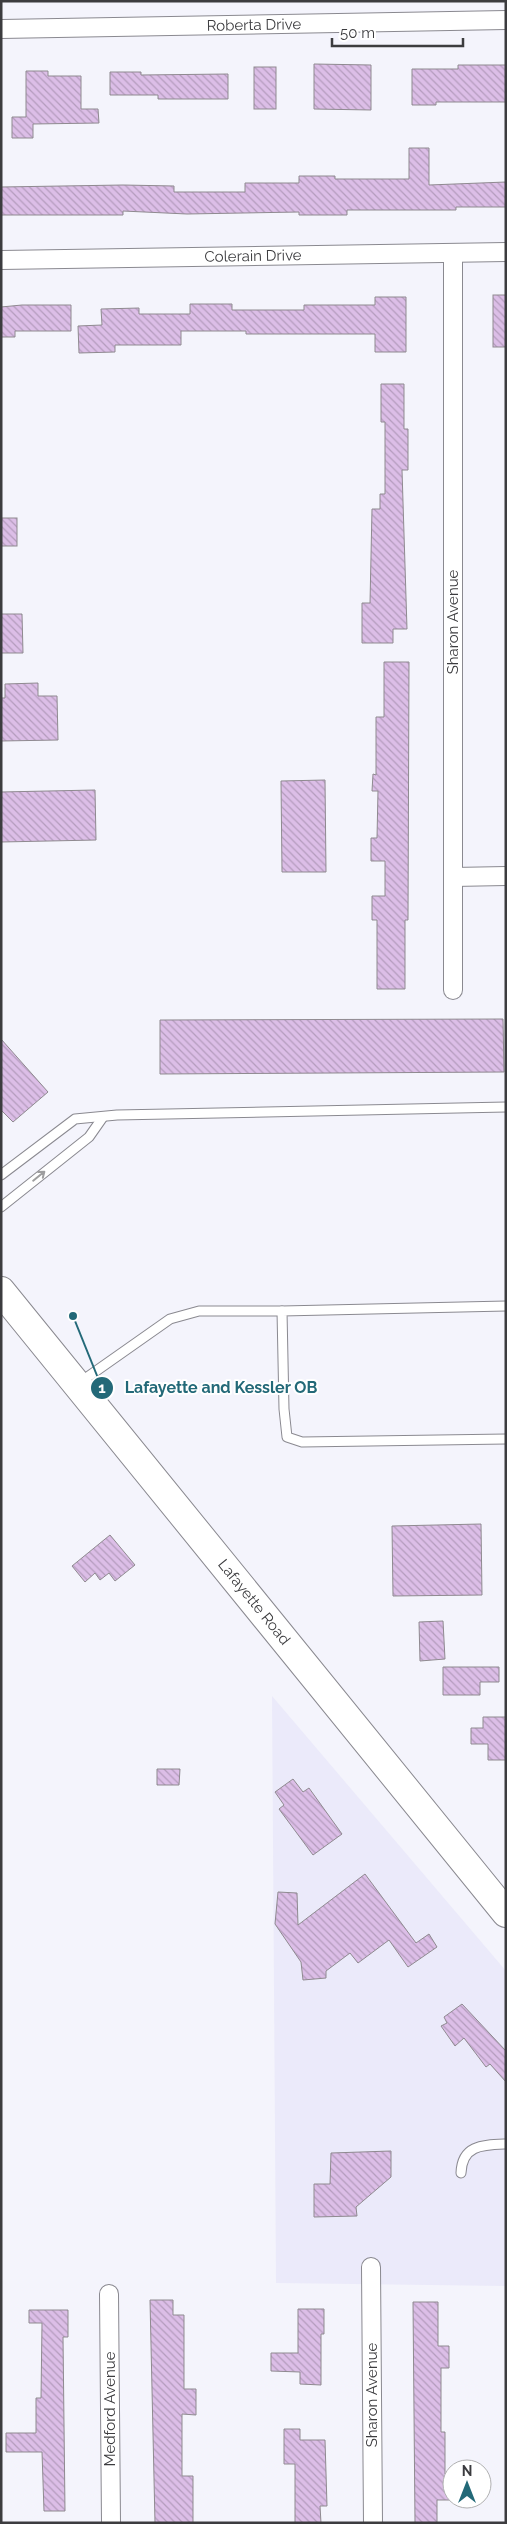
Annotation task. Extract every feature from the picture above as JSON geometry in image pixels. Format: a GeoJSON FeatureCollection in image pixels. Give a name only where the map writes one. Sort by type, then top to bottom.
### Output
{"type":"FeatureCollection","features":[{"type":"Feature","properties":{"kind":"main road","name":"Lafayette Road"},"geometry":{"type":"LineString","coordinates":[[1,1292],[506,1913]]}},
{"type":"Feature","properties":{"kind":"street","name":"Roberta Drive"},"geometry":{"type":"LineString","coordinates":[[1,29],[506,20]]}},
{"type":"Feature","properties":{"kind":"street","name":"Colerain Drive"},"geometry":{"type":"LineString","coordinates":[[1,260],[506,252]]}},
{"type":"Feature","properties":{"kind":"street","name":"Sharon Avenue"},"geometry":{"type":"LineString","coordinates":[[452,990],[453,253]]}},
{"type":"Feature","properties":{"kind":"street"},"geometry":{"type":"LineString","coordinates":[[453,877],[506,876]]}},
{"type":"Feature","properties":{"kind":"street","name":"Sharon Avenue"},"geometry":{"type":"LineString","coordinates":[[371,2267],[373,2523]]}},
{"type":"Feature","properties":{"kind":"street","name":"Medford Avenue"},"geometry":{"type":"LineString","coordinates":[[109,2294],[111,2523]]}},
{"type":"Feature","properties":{"kind":"lane"},"geometry":{"type":"LineString","coordinates":[[1,1175],[76,1119],[506,1107]]}},
{"type":"Feature","properties":{"kind":"lane"},"geometry":{"type":"LineString","coordinates":[[1,1207],[89,1137],[103,1117]]}},
{"type":"Feature","properties":{"kind":"lane"},"geometry":{"type":"LineString","coordinates":[[77,1385],[170,1319],[199,1311],[506,1306]]}},
{"type":"Feature","properties":{"kind":"lane"},"geometry":{"type":"LineString","coordinates":[[282,1311],[284,1410],[287,1438],[302,1442],[506,1439]]}},
{"type":"Feature","properties":{"kind":"lane"},"geometry":{"type":"LineString","coordinates":[[461,2173],[461,2163],[465,2154],[475,2148],[506,2144]]}},
{"type":"Feature","properties":{"kind":"shaded area"},"geometry":{"type":"Polygon","coordinates":[[[272,1696],[506,1971],[506,2286],[276,2283],[272,1696]]]}},
{"type":"Feature","properties":{"kind":"building"},"geometry":{"type":"Polygon","coordinates":[[[314,64],[371,65],[371,110],[314,109],[314,64]]]}},
{"type":"Feature","properties":{"kind":"building"},"geometry":{"type":"Polygon","coordinates":[[[458,65],[506,65],[506,102],[436,102],[436,105],[412,105],[412,69],[458,69],[458,65]]]}},
{"type":"Feature","properties":{"kind":"building"},"geometry":{"type":"Polygon","coordinates":[[[254,67],[276,67],[276,109],[254,109],[254,67]]]}},
{"type":"Feature","properties":{"kind":"building"},"geometry":{"type":"Polygon","coordinates":[[[26,71],[48,71],[48,76],[81,76],[81,109],[98,109],[99,123],[33,124],[33,138],[12,138],[12,117],[26,117],[26,71]]]}},
{"type":"Feature","properties":{"kind":"building"},"geometry":{"type":"Polygon","coordinates":[[[110,72],[141,72],[141,75],[228,74],[228,99],[158,99],[158,95],[110,95],[110,72]]]}},
{"type":"Feature","properties":{"kind":"building"},"geometry":{"type":"Polygon","coordinates":[[[409,148],[429,148],[429,185],[506,182],[506,207],[456,207],[456,210],[347,210],[347,215],[299,215],[299,212],[187,214],[123,211],[123,215],[1,215],[1,187],[174,186],[174,192],[245,192],[245,183],[299,183],[299,176],[335,176],[335,179],[409,179],[409,148]]]}},
{"type":"Feature","properties":{"kind":"building"},"geometry":{"type":"Polygon","coordinates":[[[493,295],[506,295],[506,347],[493,347],[493,295]]]}},
{"type":"Feature","properties":{"kind":"building"},"geometry":{"type":"Polygon","coordinates":[[[375,297],[406,297],[406,352],[375,352],[375,334],[246,334],[246,331],[181,331],[181,345],[115,345],[115,352],[79,353],[78,326],[102,325],[101,309],[139,308],[139,314],[190,314],[190,304],[232,304],[232,310],[304,310],[304,305],[375,305],[375,297]]]}},
{"type":"Feature","properties":{"kind":"building"},"geometry":{"type":"Polygon","coordinates":[[[71,305],[71,331],[15,331],[15,337],[1,337],[1,307],[71,305]]]}},
{"type":"Feature","properties":{"kind":"building"},"geometry":{"type":"Polygon","coordinates":[[[381,384],[404,384],[404,429],[408,429],[408,470],[402,470],[407,629],[393,629],[393,643],[362,643],[362,603],[370,603],[372,509],[380,509],[380,494],[385,494],[385,422],[381,422],[381,384]]]}},
{"type":"Feature","properties":{"kind":"building"},"geometry":{"type":"Polygon","coordinates":[[[1,518],[17,518],[17,546],[1,546],[1,518]]]}},
{"type":"Feature","properties":{"kind":"building"},"geometry":{"type":"Polygon","coordinates":[[[1,614],[22,614],[23,653],[1,653],[1,614]]]}},
{"type":"Feature","properties":{"kind":"building"},"geometry":{"type":"Polygon","coordinates":[[[384,662],[409,662],[408,920],[405,920],[405,989],[377,989],[377,920],[372,920],[372,896],[385,896],[385,861],[371,861],[371,838],[377,838],[378,791],[372,791],[373,774],[376,775],[376,717],[384,717],[384,662]]]}},
{"type":"Feature","properties":{"kind":"building"},"geometry":{"type":"Polygon","coordinates":[[[38,683],[38,696],[57,696],[58,740],[1,741],[1,698],[5,698],[5,684],[38,683]]]}},
{"type":"Feature","properties":{"kind":"building"},"geometry":{"type":"Polygon","coordinates":[[[325,780],[326,872],[282,872],[281,781],[325,780]]]}},
{"type":"Feature","properties":{"kind":"building"},"geometry":{"type":"Polygon","coordinates":[[[95,790],[96,840],[1,842],[1,792],[95,790]]]}},
{"type":"Feature","properties":{"kind":"building"},"geometry":{"type":"Polygon","coordinates":[[[503,1019],[504,1072],[160,1074],[160,1020],[503,1019]]]}},
{"type":"Feature","properties":{"kind":"building"},"geometry":{"type":"Polygon","coordinates":[[[1,1039],[48,1092],[13,1122],[1,1110],[1,1039]]]}},
{"type":"Feature","properties":{"kind":"building"},"geometry":{"type":"Polygon","coordinates":[[[481,1524],[482,1595],[393,1596],[392,1526],[481,1524]]]}},
{"type":"Feature","properties":{"kind":"building"},"geometry":{"type":"Polygon","coordinates":[[[110,1535],[135,1565],[115,1581],[109,1573],[100,1580],[95,1573],[85,1582],[72,1566],[110,1535]]]}},
{"type":"Feature","properties":{"kind":"building"},"geometry":{"type":"Polygon","coordinates":[[[443,1621],[445,1659],[420,1661],[419,1622],[443,1621]]]}},
{"type":"Feature","properties":{"kind":"building"},"geometry":{"type":"Polygon","coordinates":[[[443,1667],[499,1667],[499,1682],[480,1682],[480,1695],[443,1695],[443,1667]]]}},
{"type":"Feature","properties":{"kind":"building"},"geometry":{"type":"Polygon","coordinates":[[[483,1717],[506,1717],[506,1760],[488,1760],[488,1744],[471,1744],[471,1728],[483,1728],[483,1717]]]}},
{"type":"Feature","properties":{"kind":"building"},"geometry":{"type":"Polygon","coordinates":[[[157,1769],[180,1769],[179,1785],[157,1785],[157,1769]]]}},
{"type":"Feature","properties":{"kind":"building"},"geometry":{"type":"Polygon","coordinates":[[[293,1779],[303,1792],[309,1788],[342,1834],[313,1855],[279,1809],[284,1805],[275,1792],[293,1779]]]}},
{"type":"Feature","properties":{"kind":"building"},"geometry":{"type":"Polygon","coordinates":[[[365,1874],[416,1943],[429,1934],[437,1947],[408,1967],[389,1940],[358,1963],[350,1953],[326,1971],[326,1978],[303,1980],[301,1962],[275,1924],[278,1892],[297,1893],[298,1925],[365,1874]]]}},
{"type":"Feature","properties":{"kind":"building"},"geometry":{"type":"Polygon","coordinates":[[[462,2004],[506,2051],[506,2082],[490,2064],[486,2067],[464,2038],[455,2046],[441,2026],[447,2023],[444,2017],[462,2004]]]}},
{"type":"Feature","properties":{"kind":"building"},"geometry":{"type":"Polygon","coordinates":[[[391,2151],[391,2177],[356,2207],[357,2216],[314,2217],[314,2184],[330,2184],[331,2153],[391,2151]]]}},
{"type":"Feature","properties":{"kind":"building"},"geometry":{"type":"Polygon","coordinates":[[[150,2300],[173,2300],[173,2315],[184,2315],[184,2389],[196,2389],[196,2415],[182,2414],[182,2476],[193,2476],[193,2523],[155,2523],[150,2300]]]}},
{"type":"Feature","properties":{"kind":"building"},"geometry":{"type":"Polygon","coordinates":[[[413,2302],[438,2302],[438,2346],[449,2346],[449,2368],[441,2368],[441,2432],[445,2432],[445,2459],[442,2459],[442,2500],[437,2500],[437,2523],[415,2523],[413,2302]]]}},
{"type":"Feature","properties":{"kind":"building"},"geometry":{"type":"Polygon","coordinates":[[[298,2309],[324,2309],[324,2334],[321,2334],[321,2385],[300,2384],[300,2372],[271,2371],[271,2353],[298,2353],[298,2309]]]}},
{"type":"Feature","properties":{"kind":"building"},"geometry":{"type":"Polygon","coordinates":[[[29,2310],[68,2310],[68,2337],[63,2337],[65,2511],[44,2511],[42,2452],[6,2452],[6,2433],[36,2433],[36,2398],[41,2398],[42,2323],[29,2323],[29,2310]]]}},
{"type":"Feature","properties":{"kind":"building"},"geometry":{"type":"Polygon","coordinates":[[[284,2429],[300,2429],[300,2440],[325,2440],[327,2506],[320,2506],[321,2523],[295,2523],[295,2464],[284,2464],[284,2429]]]}},
{"type":"Feature","properties":{"kind":"place","name":"Lafayette and Kessler OB"},"geometry":{"type":"Point","coordinates":[73,1316]}}]}
